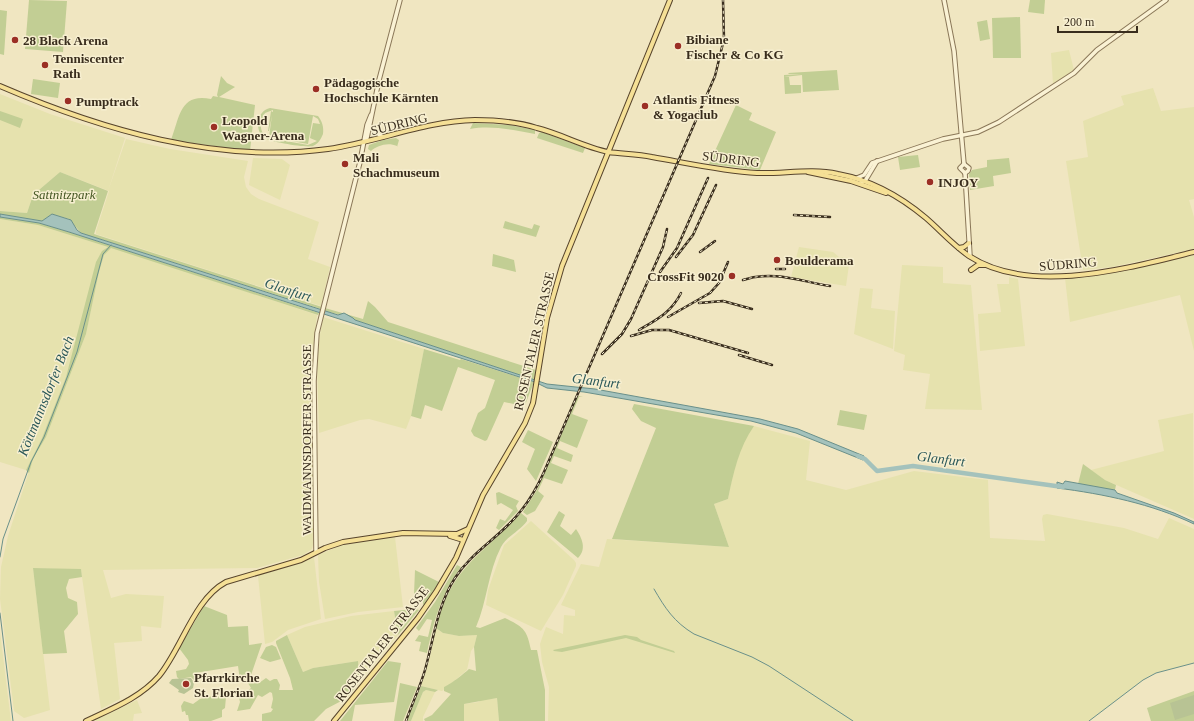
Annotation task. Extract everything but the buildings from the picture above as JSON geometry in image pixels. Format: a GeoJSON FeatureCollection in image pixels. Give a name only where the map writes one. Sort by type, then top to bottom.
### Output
{"type":"FeatureCollection","features":[{"type":"Feature","properties":{"kind":"main road","name":"ROSENTALER STRASSE"},"geometry":{"type":"LineString","coordinates":[[334,721],[428,605],[446,575],[486,490],[525,423],[533,403],[547,318],[558,278],[607,152],[670,0]]}},
{"type":"Feature","properties":{"kind":"main road","name":"SÜDRING"},"geometry":{"type":"LineString","coordinates":[[0,86],[26,97],[100,123],[168,140],[250,153],[287,153],[326,149],[384,138],[426,126],[469,120],[487,120],[539,128],[607,152],[643,155],[742,172],[815,170],[856,178],[894,196],[924,216],[970,256],[987,265],[1017,275],[1041,277],[1063,276],[1133,265],[1194,252]]}},
{"type":"Feature","properties":{"kind":"main road","name":"SÜDRING"},"geometry":{"type":"LineString","coordinates":[[807,171],[862,182]]}},
{"type":"Feature","properties":{"kind":"main road"},"geometry":{"type":"LineString","coordinates":[[959,248],[964,247],[969,243]]}},
{"type":"Feature","properties":{"kind":"main road"},"geometry":{"type":"LineString","coordinates":[[971,270],[978,265],[987,265]]}},
{"type":"Feature","properties":{"kind":"main road"},"geometry":{"type":"LineString","coordinates":[[86,721],[137,695],[154,681],[164,669],[206,600],[221,585],[242,576],[301,560],[316,552],[344,542],[391,534],[409,533],[448,535],[457,534],[468,529]]}},
{"type":"Feature","properties":{"kind":"main road"},"geometry":{"type":"LineString","coordinates":[[457,534],[461,536],[463,540]]}},
{"type":"Feature","properties":{"kind":"main road"},"geometry":{"type":"LineString","coordinates":[[448,535],[463,540]]}},
{"type":"Feature","properties":{"kind":"street","name":"WAIDMANNSDORFER STRASSE"},"geometry":{"type":"LineString","coordinates":[[364,142],[370,126],[371,115],[400,0]]}},
{"type":"Feature","properties":{"kind":"street"},"geometry":{"type":"LineString","coordinates":[[944,0],[954,51],[964,164],[969,168],[965,173]]}},
{"type":"Feature","properties":{"kind":"street"},"geometry":{"type":"LineString","coordinates":[[856,178],[864,175],[870,164],[877,161],[943,139],[987,129],[1074,73],[1097,50],[1166,0]]}},
{"type":"Feature","properties":{"kind":"street","name":"WAIDMANNSDORFER STRASSE"},"geometry":{"type":"LineString","coordinates":[[316,552],[314,361],[322,307],[368,121],[371,115]]}},
{"type":"Feature","properties":{"kind":"street"},"geometry":{"type":"LineString","coordinates":[[370,126],[375,132],[384,138]]}},
{"type":"Feature","properties":{"kind":"street"},"geometry":{"type":"LineString","coordinates":[[862,182],[877,161]]}},
{"type":"Feature","properties":{"kind":"street"},"geometry":{"type":"LineString","coordinates":[[964,164],[960,168],[965,173],[970,256]]}},
{"type":"Feature","properties":{"kind":"shaded area"},"geometry":{"type":"Polygon","coordinates":[[[1069,50],[1074,70],[1053,84],[1051,53],[1069,50]]]}},
{"type":"Feature","properties":{"kind":"shaded area"},"geometry":{"type":"Polygon","coordinates":[[[1153,88],[1161,111],[1194,107],[1194,199],[1189,200],[1194,217],[1194,249],[1112,267],[1083,270],[1066,161],[1088,157],[1083,121],[1124,105],[1121,96],[1153,88]]]}},
{"type":"Feature","properties":{"kind":"shaded area"},"geometry":{"type":"Polygon","coordinates":[[[0,94],[50,114],[125,138],[108,191],[60,172],[33,195],[27,213],[0,211],[0,94]]]}},
{"type":"Feature","properties":{"kind":"shaded area"},"geometry":{"type":"Polygon","coordinates":[[[126,139],[170,149],[248,161],[244,177],[246,187],[251,194],[259,199],[319,222],[308,259],[330,267],[321,306],[96,234],[108,191],[126,139]]]}},
{"type":"Feature","properties":{"kind":"shaded area"},"geometry":{"type":"Polygon","coordinates":[[[253,158],[282,159],[290,165],[280,200],[249,185],[253,158]]]}},
{"type":"Feature","properties":{"kind":"shaded area"},"geometry":{"type":"Polygon","coordinates":[[[0,219],[38,225],[108,247],[102,251],[66,377],[42,438],[26,470],[0,462],[0,219]]]}},
{"type":"Feature","properties":{"kind":"shaded area"},"geometry":{"type":"Polygon","coordinates":[[[111,247],[317,315],[312,360],[315,524],[313,545],[312,549],[303,555],[257,568],[103,570],[111,598],[126,594],[164,596],[161,628],[141,626],[142,641],[114,643],[120,699],[101,709],[81,570],[33,568],[50,710],[24,718],[14,711],[0,599],[1,567],[8,536],[33,459],[46,437],[86,334],[99,272],[104,255],[111,247]]]}},
{"type":"Feature","properties":{"kind":"shaded area"},"geometry":{"type":"Polygon","coordinates":[[[799,247],[833,252],[839,257],[850,258],[846,286],[791,277],[799,247]]]}},
{"type":"Feature","properties":{"kind":"shaded area"},"geometry":{"type":"Polygon","coordinates":[[[1194,254],[1194,351],[1180,295],[1070,322],[1065,278],[1115,271],[1194,254]]]}},
{"type":"Feature","properties":{"kind":"shaded area"},"geometry":{"type":"Polygon","coordinates":[[[902,265],[943,267],[943,283],[971,285],[982,410],[925,409],[930,374],[903,370],[905,355],[894,351],[902,265]]]}},
{"type":"Feature","properties":{"kind":"shaded area"},"geometry":{"type":"Polygon","coordinates":[[[1009,277],[1018,279],[1025,346],[980,351],[978,314],[1001,312],[997,284],[1009,284],[1009,277]]]}},
{"type":"Feature","properties":{"kind":"shaded area"},"geometry":{"type":"Polygon","coordinates":[[[860,288],[873,289],[871,308],[895,311],[893,349],[854,334],[860,288]]]}},
{"type":"Feature","properties":{"kind":"shaded area"},"geometry":{"type":"Polygon","coordinates":[[[323,317],[424,349],[411,416],[406,429],[369,419],[360,420],[319,433],[317,362],[323,317]]]}},
{"type":"Feature","properties":{"kind":"shaded area"},"geometry":{"type":"Polygon","coordinates":[[[1193,413],[1194,519],[1105,480],[1091,470],[1164,451],[1158,420],[1193,413]]]}},
{"type":"Feature","properties":{"kind":"shaded area"},"geometry":{"type":"Polygon","coordinates":[[[754,426],[810,441],[806,480],[846,490],[914,471],[988,480],[990,538],[1045,541],[1042,519],[1043,515],[1047,514],[1124,528],[1158,539],[1169,518],[1194,529],[1194,663],[1156,673],[1143,680],[1089,721],[548,721],[549,687],[542,662],[540,644],[546,627],[563,634],[564,615],[575,616],[575,610],[561,605],[581,564],[599,567],[607,539],[729,547],[714,504],[728,499],[733,473],[744,439],[754,426]]]}},
{"type":"Feature","properties":{"kind":"shaded area"},"geometry":{"type":"Polygon","coordinates":[[[531,521],[576,563],[563,595],[541,631],[486,605],[488,590],[504,545],[531,521]]]}},
{"type":"Feature","properties":{"kind":"shaded area"},"geometry":{"type":"Polygon","coordinates":[[[395,537],[403,607],[358,612],[325,619],[319,582],[318,555],[342,545],[395,537]]]}},
{"type":"Feature","properties":{"kind":"shaded area"},"geometry":{"type":"Polygon","coordinates":[[[314,557],[321,619],[288,630],[272,642],[265,644],[259,574],[294,565],[314,557]]]}},
{"type":"Feature","properties":{"kind":"shaded area"},"geometry":{"type":"Polygon","coordinates":[[[394,611],[398,635],[360,681],[358,661],[313,668],[303,672],[287,635],[305,627],[351,616],[394,611]]]}},
{"type":"Feature","properties":{"kind":"shaded area"},"geometry":{"type":"Polygon","coordinates":[[[436,628],[443,633],[459,636],[477,635],[474,647],[471,651],[467,670],[442,691],[421,686],[429,661],[436,628]]]}},
{"type":"Feature","properties":{"kind":"shaded area"},"geometry":{"type":"Polygon","coordinates":[[[0,631],[11,721],[0,721],[0,631]]]}},
{"type":"Feature","properties":{"kind":"shaded area"},"geometry":{"type":"Polygon","coordinates":[[[426,690],[435,692],[423,717],[423,721],[411,721],[423,692],[426,690]]]}},
{"type":"Feature","properties":{"kind":"shaded area"},"geometry":{"type":"Polygon","coordinates":[[[497,698],[499,721],[464,721],[464,704],[497,698]]]}},
{"type":"Feature","properties":{"kind":"shaded area"},"geometry":{"type":"Polygon","coordinates":[[[137,700],[142,713],[134,714],[133,721],[92,721],[137,700]]]}},
{"type":"Feature","properties":{"kind":"green space"},"geometry":{"type":"Polygon","coordinates":[[[29,0],[67,1],[63,52],[25,49],[29,0]]]}},
{"type":"Feature","properties":{"kind":"green space"},"geometry":{"type":"Polygon","coordinates":[[[1030,0],[1045,0],[1044,14],[1028,12],[1030,0]]]}},
{"type":"Feature","properties":{"kind":"green space"},"geometry":{"type":"Polygon","coordinates":[[[0,10],[7,11],[4,55],[0,54],[0,10]]]}},
{"type":"Feature","properties":{"kind":"green space"},"geometry":{"type":"Polygon","coordinates":[[[1020,17],[1021,58],[993,58],[992,18],[1020,17]]]}},
{"type":"Feature","properties":{"kind":"green space"},"geometry":{"type":"Polygon","coordinates":[[[987,20],[990,39],[980,41],[977,22],[987,20]]]}},
{"type":"Feature","properties":{"kind":"green space"},"geometry":{"type":"Polygon","coordinates":[[[837,70],[839,90],[803,92],[802,75],[784,77],[784,75],[802,74],[788,73],[837,70]]]}},
{"type":"Feature","properties":{"kind":"green space","name":"Leopold Wagner-Arena"},"geometry":{"type":"Polygon","coordinates":[[[221,76],[227,83],[235,87],[219,97],[255,105],[250,151],[171,140],[179,115],[187,103],[201,98],[211,99],[213,96],[218,97],[217,95],[221,76]]]}},
{"type":"Feature","properties":{"kind":"green space"},"geometry":{"type":"Polygon","coordinates":[[[784,77],[789,77],[790,85],[801,85],[801,93],[785,94],[784,77]]]}},
{"type":"Feature","properties":{"kind":"green space"},"geometry":{"type":"Polygon","coordinates":[[[33,79],[60,83],[58,98],[31,94],[33,79]]]}},
{"type":"Feature","properties":{"kind":"green space"},"geometry":{"type":"Polygon","coordinates":[[[736,105],[752,113],[749,120],[776,132],[760,170],[709,164],[736,105]]]}},
{"type":"Feature","properties":{"kind":"green space"},"geometry":{"type":"Polygon","coordinates":[[[270,108],[318,116],[322,122],[323,134],[319,141],[313,146],[281,143],[268,140],[261,134],[258,125],[260,116],[270,108]],[[273,110],[265,113],[262,120],[261,127],[265,136],[269,138],[308,145],[317,141],[310,138],[313,123],[320,124],[318,119],[313,116],[308,144],[269,137],[272,115],[268,131],[271,111],[273,112],[273,110]]]}},
{"type":"Feature","properties":{"kind":"green space"},"geometry":{"type":"Polygon","coordinates":[[[0,111],[23,119],[20,128],[0,120],[0,111]]]}},
{"type":"Feature","properties":{"kind":"green space"},"geometry":{"type":"Polygon","coordinates":[[[473,123],[510,125],[535,130],[535,134],[494,128],[470,129],[473,123]]]}},
{"type":"Feature","properties":{"kind":"green space"},"geometry":{"type":"Polygon","coordinates":[[[542,132],[585,148],[583,153],[537,138],[539,133],[542,132]]]}},
{"type":"Feature","properties":{"kind":"green space"},"geometry":{"type":"Polygon","coordinates":[[[396,138],[399,140],[397,147],[393,145],[386,145],[379,146],[371,151],[368,149],[369,145],[383,140],[396,138]]]}},
{"type":"Feature","properties":{"kind":"green space"},"geometry":{"type":"Polygon","coordinates":[[[918,155],[920,167],[900,170],[898,157],[918,155]]]}},
{"type":"Feature","properties":{"kind":"green space"},"geometry":{"type":"Polygon","coordinates":[[[1009,158],[1011,173],[993,176],[994,186],[970,190],[969,174],[972,170],[987,167],[987,160],[1009,158]]]}},
{"type":"Feature","properties":{"kind":"green space","name":"Sattnitzpark"},"geometry":{"type":"Polygon","coordinates":[[[60,172],[108,191],[94,234],[322,307],[321,309],[81,233],[69,219],[52,214],[42,221],[0,214],[0,211],[27,213],[33,195],[60,172]]]}},
{"type":"Feature","properties":{"kind":"green space"},"geometry":{"type":"Polygon","coordinates":[[[0,217],[39,223],[69,232],[319,313],[318,315],[111,248],[104,255],[99,272],[86,334],[46,437],[33,459],[29,473],[26,470],[42,438],[66,377],[96,262],[102,251],[108,247],[38,225],[0,219],[0,217]]]}},
{"type":"Feature","properties":{"kind":"green space"},"geometry":{"type":"Polygon","coordinates":[[[505,221],[532,229],[534,224],[540,226],[536,237],[503,228],[505,221]]]}},
{"type":"Feature","properties":{"kind":"green space"},"geometry":{"type":"Polygon","coordinates":[[[493,254],[514,260],[516,272],[492,266],[493,254]]]}},
{"type":"Feature","properties":{"kind":"green space"},"geometry":{"type":"Polygon","coordinates":[[[368,301],[388,322],[536,370],[534,380],[355,320],[353,318],[325,311],[325,308],[363,319],[368,301]]]}},
{"type":"Feature","properties":{"kind":"green space"},"geometry":{"type":"Polygon","coordinates":[[[424,349],[534,382],[525,405],[523,406],[504,402],[487,440],[485,441],[474,436],[471,431],[478,413],[485,408],[495,380],[458,367],[442,411],[425,405],[421,419],[411,416],[424,349]]]}},
{"type":"Feature","properties":{"kind":"green space"},"geometry":{"type":"Polygon","coordinates":[[[578,396],[583,397],[579,397],[572,414],[588,420],[577,448],[560,441],[557,448],[573,455],[571,462],[554,456],[551,463],[568,470],[562,484],[544,478],[538,491],[544,496],[535,511],[527,515],[523,512],[537,490],[578,396]]]}},
{"type":"Feature","properties":{"kind":"green space"},"geometry":{"type":"Polygon","coordinates":[[[634,404],[754,426],[740,452],[734,470],[728,499],[714,504],[729,547],[612,539],[656,428],[641,421],[632,409],[634,404]]]}},
{"type":"Feature","properties":{"kind":"green space"},"geometry":{"type":"Polygon","coordinates":[[[840,410],[867,415],[864,430],[837,425],[840,410]]]}},
{"type":"Feature","properties":{"kind":"green space"},"geometry":{"type":"Polygon","coordinates":[[[528,430],[553,442],[536,481],[527,469],[535,449],[522,442],[528,430]]]}},
{"type":"Feature","properties":{"kind":"green space"},"geometry":{"type":"Polygon","coordinates":[[[1083,464],[1105,480],[1116,485],[1115,490],[1078,484],[1083,464]]]}},
{"type":"Feature","properties":{"kind":"green space"},"geometry":{"type":"Polygon","coordinates":[[[499,492],[519,501],[516,506],[518,511],[499,530],[496,528],[500,519],[505,521],[513,510],[501,503],[497,505],[496,493],[499,492]]]}},
{"type":"Feature","properties":{"kind":"green space"},"geometry":{"type":"Polygon","coordinates":[[[559,511],[565,515],[560,526],[571,535],[576,529],[582,540],[583,547],[581,555],[578,558],[547,532],[559,511]]]}},
{"type":"Feature","properties":{"kind":"green space"},"geometry":{"type":"Polygon","coordinates":[[[521,513],[527,518],[527,521],[501,547],[493,567],[483,607],[476,627],[480,628],[505,618],[517,624],[524,630],[531,650],[537,650],[545,690],[545,721],[499,721],[497,698],[464,704],[464,721],[425,721],[424,719],[432,715],[451,694],[444,691],[444,687],[469,669],[476,671],[474,647],[477,635],[459,636],[443,633],[436,628],[442,607],[459,576],[470,563],[521,513]]]}},
{"type":"Feature","properties":{"kind":"green space"},"geometry":{"type":"Polygon","coordinates":[[[457,565],[461,567],[448,587],[439,608],[427,653],[419,651],[421,642],[415,641],[419,635],[428,637],[432,620],[427,619],[419,631],[416,628],[435,602],[457,565]]]}},
{"type":"Feature","properties":{"kind":"green space"},"geometry":{"type":"Polygon","coordinates":[[[33,568],[81,569],[82,577],[69,579],[66,588],[68,598],[77,602],[78,614],[64,631],[67,653],[43,654],[33,568]]]}},
{"type":"Feature","properties":{"kind":"green space"},"geometry":{"type":"Polygon","coordinates":[[[415,570],[439,582],[426,603],[423,605],[423,596],[414,594],[415,570]]]}},
{"type":"Feature","properties":{"kind":"green space"},"geometry":{"type":"Polygon","coordinates":[[[204,606],[227,615],[228,627],[248,626],[249,645],[262,643],[251,675],[244,682],[240,680],[238,666],[195,673],[194,680],[191,677],[179,679],[177,677],[176,671],[186,669],[189,664],[188,660],[179,648],[204,606]]]}},
{"type":"Feature","properties":{"kind":"green space"},"geometry":{"type":"Polygon","coordinates":[[[419,610],[398,635],[394,611],[419,610]]]}},
{"type":"Feature","properties":{"kind":"green space"},"geometry":{"type":"Polygon","coordinates":[[[287,635],[303,672],[313,668],[358,661],[360,681],[347,698],[326,709],[314,721],[262,721],[262,714],[271,712],[273,709],[271,708],[273,699],[272,693],[270,692],[262,697],[258,695],[250,709],[237,711],[240,702],[239,698],[251,688],[248,683],[250,681],[259,683],[266,678],[270,681],[277,679],[280,685],[279,690],[293,690],[290,678],[276,643],[276,641],[287,635]]]}},
{"type":"Feature","properties":{"kind":"green space"},"geometry":{"type":"Polygon","coordinates":[[[625,635],[637,637],[641,640],[674,651],[675,653],[626,638],[562,652],[553,650],[625,635]]]}},
{"type":"Feature","properties":{"kind":"green space"},"geometry":{"type":"Polygon","coordinates":[[[272,645],[276,647],[281,659],[270,662],[260,658],[266,647],[272,645]]]}},
{"type":"Feature","properties":{"kind":"green space"},"geometry":{"type":"Polygon","coordinates":[[[388,661],[401,663],[394,702],[355,705],[352,721],[340,721],[388,661]]]}},
{"type":"Feature","properties":{"kind":"green space"},"geometry":{"type":"Polygon","coordinates":[[[191,678],[194,683],[193,688],[184,694],[178,692],[179,690],[169,683],[172,679],[191,678]]]}},
{"type":"Feature","properties":{"kind":"green space"},"geometry":{"type":"Polygon","coordinates":[[[400,683],[417,687],[403,721],[394,721],[400,683]]]}},
{"type":"Feature","properties":{"kind":"green space"},"geometry":{"type":"Polygon","coordinates":[[[421,686],[438,690],[435,692],[426,690],[423,692],[411,721],[407,721],[421,686]]]}},
{"type":"Feature","properties":{"kind":"green space"},"geometry":{"type":"Polygon","coordinates":[[[1194,691],[1194,721],[1151,721],[1147,708],[1194,691]]]}},
{"type":"Feature","properties":{"kind":"green space"},"geometry":{"type":"Polygon","coordinates":[[[221,694],[226,697],[225,708],[222,710],[222,717],[211,721],[189,721],[188,715],[186,715],[185,711],[182,712],[181,706],[184,701],[193,704],[200,699],[221,694]]]}},
{"type":"Feature","properties":{"kind":"green space"},"geometry":{"type":"Polygon","coordinates":[[[1194,695],[1194,714],[1175,720],[1170,703],[1194,695]]]}},
{"type":"Feature","properties":{"kind":"water","name":"Glanfurt"},"geometry":{"type":"Polygon","coordinates":[[[0,214],[42,221],[52,214],[71,220],[77,230],[81,233],[338,315],[344,313],[355,320],[547,384],[595,389],[760,419],[798,429],[864,456],[863,460],[796,433],[751,421],[584,392],[547,388],[535,382],[69,232],[39,223],[0,217],[0,214]]]}},
{"type":"Feature","properties":{"kind":"water"},"geometry":{"type":"Polygon","coordinates":[[[1065,481],[1115,490],[1117,493],[1174,513],[1194,522],[1194,524],[1145,505],[1092,493],[1057,488],[1057,482],[1063,484],[1065,481]]]}},
{"type":"Feature","properties":{"kind":"waterway","name":"Köttmannsdorfer Bach"},"geometry":{"type":"LineString","coordinates":[[0,557],[3,539],[31,462],[44,437],[77,352],[103,254],[111,245]]}},
{"type":"Feature","properties":{"kind":"waterway","name":"Glanfurt"},"geometry":{"type":"LineString","coordinates":[[858,456],[865,459],[877,471],[913,466],[1063,487]]}},
{"type":"Feature","properties":{"kind":"waterway"},"geometry":{"type":"LineString","coordinates":[[654,589],[675,619],[694,634],[752,657],[769,666],[853,721]]}},
{"type":"Feature","properties":{"kind":"waterway","name":"Köttmannsdorfer Bach"},"geometry":{"type":"LineString","coordinates":[[0,613],[13,721]]}},
{"type":"Feature","properties":{"kind":"waterway"},"geometry":{"type":"LineString","coordinates":[[1089,721],[1143,680],[1156,673],[1194,663]]}},
{"type":"Feature","properties":{"kind":"railway"},"geometry":{"type":"LineString","coordinates":[[406,721],[423,676],[440,611],[455,578],[467,563],[514,519],[533,494],[544,472],[715,76],[724,39],[723,0]]}},
{"type":"Feature","properties":{"kind":"railway"},"geometry":{"type":"LineString","coordinates":[[660,272],[677,248],[708,178]]}},
{"type":"Feature","properties":{"kind":"railway"},"geometry":{"type":"LineString","coordinates":[[676,257],[693,235],[716,185]]}},
{"type":"Feature","properties":{"kind":"railway"},"geometry":{"type":"LineString","coordinates":[[794,215],[830,217]]}},
{"type":"Feature","properties":{"kind":"railway"},"geometry":{"type":"LineString","coordinates":[[602,354],[622,334],[631,319],[663,247],[667,229]]}},
{"type":"Feature","properties":{"kind":"railway"},"geometry":{"type":"LineString","coordinates":[[700,252],[715,241]]}},
{"type":"Feature","properties":{"kind":"railway"},"geometry":{"type":"LineString","coordinates":[[668,317],[710,293],[719,283],[728,262]]}},
{"type":"Feature","properties":{"kind":"railway"},"geometry":{"type":"LineString","coordinates":[[776,269],[785,269]]}},
{"type":"Feature","properties":{"kind":"railway"},"geometry":{"type":"LineString","coordinates":[[743,280],[754,277],[776,276],[830,286]]}},
{"type":"Feature","properties":{"kind":"railway"},"geometry":{"type":"LineString","coordinates":[[639,330],[668,311],[681,293]]}},
{"type":"Feature","properties":{"kind":"railway"},"geometry":{"type":"LineString","coordinates":[[699,303],[723,301],[752,309]]}},
{"type":"Feature","properties":{"kind":"railway"},"geometry":{"type":"LineString","coordinates":[[631,336],[652,330],[669,330],[748,353]]}},
{"type":"Feature","properties":{"kind":"railway"},"geometry":{"type":"LineString","coordinates":[[739,355],[772,365]]}},
{"type":"Feature","properties":{"kind":"place","name":"28 Black Arena"},"geometry":{"type":"Point","coordinates":[15,40]}},
{"type":"Feature","properties":{"kind":"place","name":"Bibiane Fischer & Co KG"},"geometry":{"type":"Point","coordinates":[678,46]}},
{"type":"Feature","properties":{"kind":"place","name":"Tenniscenter Rath"},"geometry":{"type":"Point","coordinates":[45,65]}},
{"type":"Feature","properties":{"kind":"place","name":"Pädagogische Hochschule Kärnten"},"geometry":{"type":"Point","coordinates":[316,89]}},
{"type":"Feature","properties":{"kind":"place","name":"Pumptrack"},"geometry":{"type":"Point","coordinates":[68,101]}},
{"type":"Feature","properties":{"kind":"place","name":"Atlantis Fitness & Yogaclub"},"geometry":{"type":"Point","coordinates":[645,106]}},
{"type":"Feature","properties":{"kind":"place","name":"Leopold Wagner-Arena"},"geometry":{"type":"Point","coordinates":[214,127]}},
{"type":"Feature","properties":{"kind":"place","name":"Mali Schachmuseum"},"geometry":{"type":"Point","coordinates":[345,164]}},
{"type":"Feature","properties":{"kind":"place","name":"INJOY"},"geometry":{"type":"Point","coordinates":[930,182]}},
{"type":"Feature","properties":{"kind":"place","name":"Boulderama"},"geometry":{"type":"Point","coordinates":[777,260]}},
{"type":"Feature","properties":{"kind":"place","name":"CrossFit 9020"},"geometry":{"type":"Point","coordinates":[732,276]}},
{"type":"Feature","properties":{"kind":"place","name":"Pfarrkirche St. Florian"},"geometry":{"type":"Point","coordinates":[186,684]}}]}
